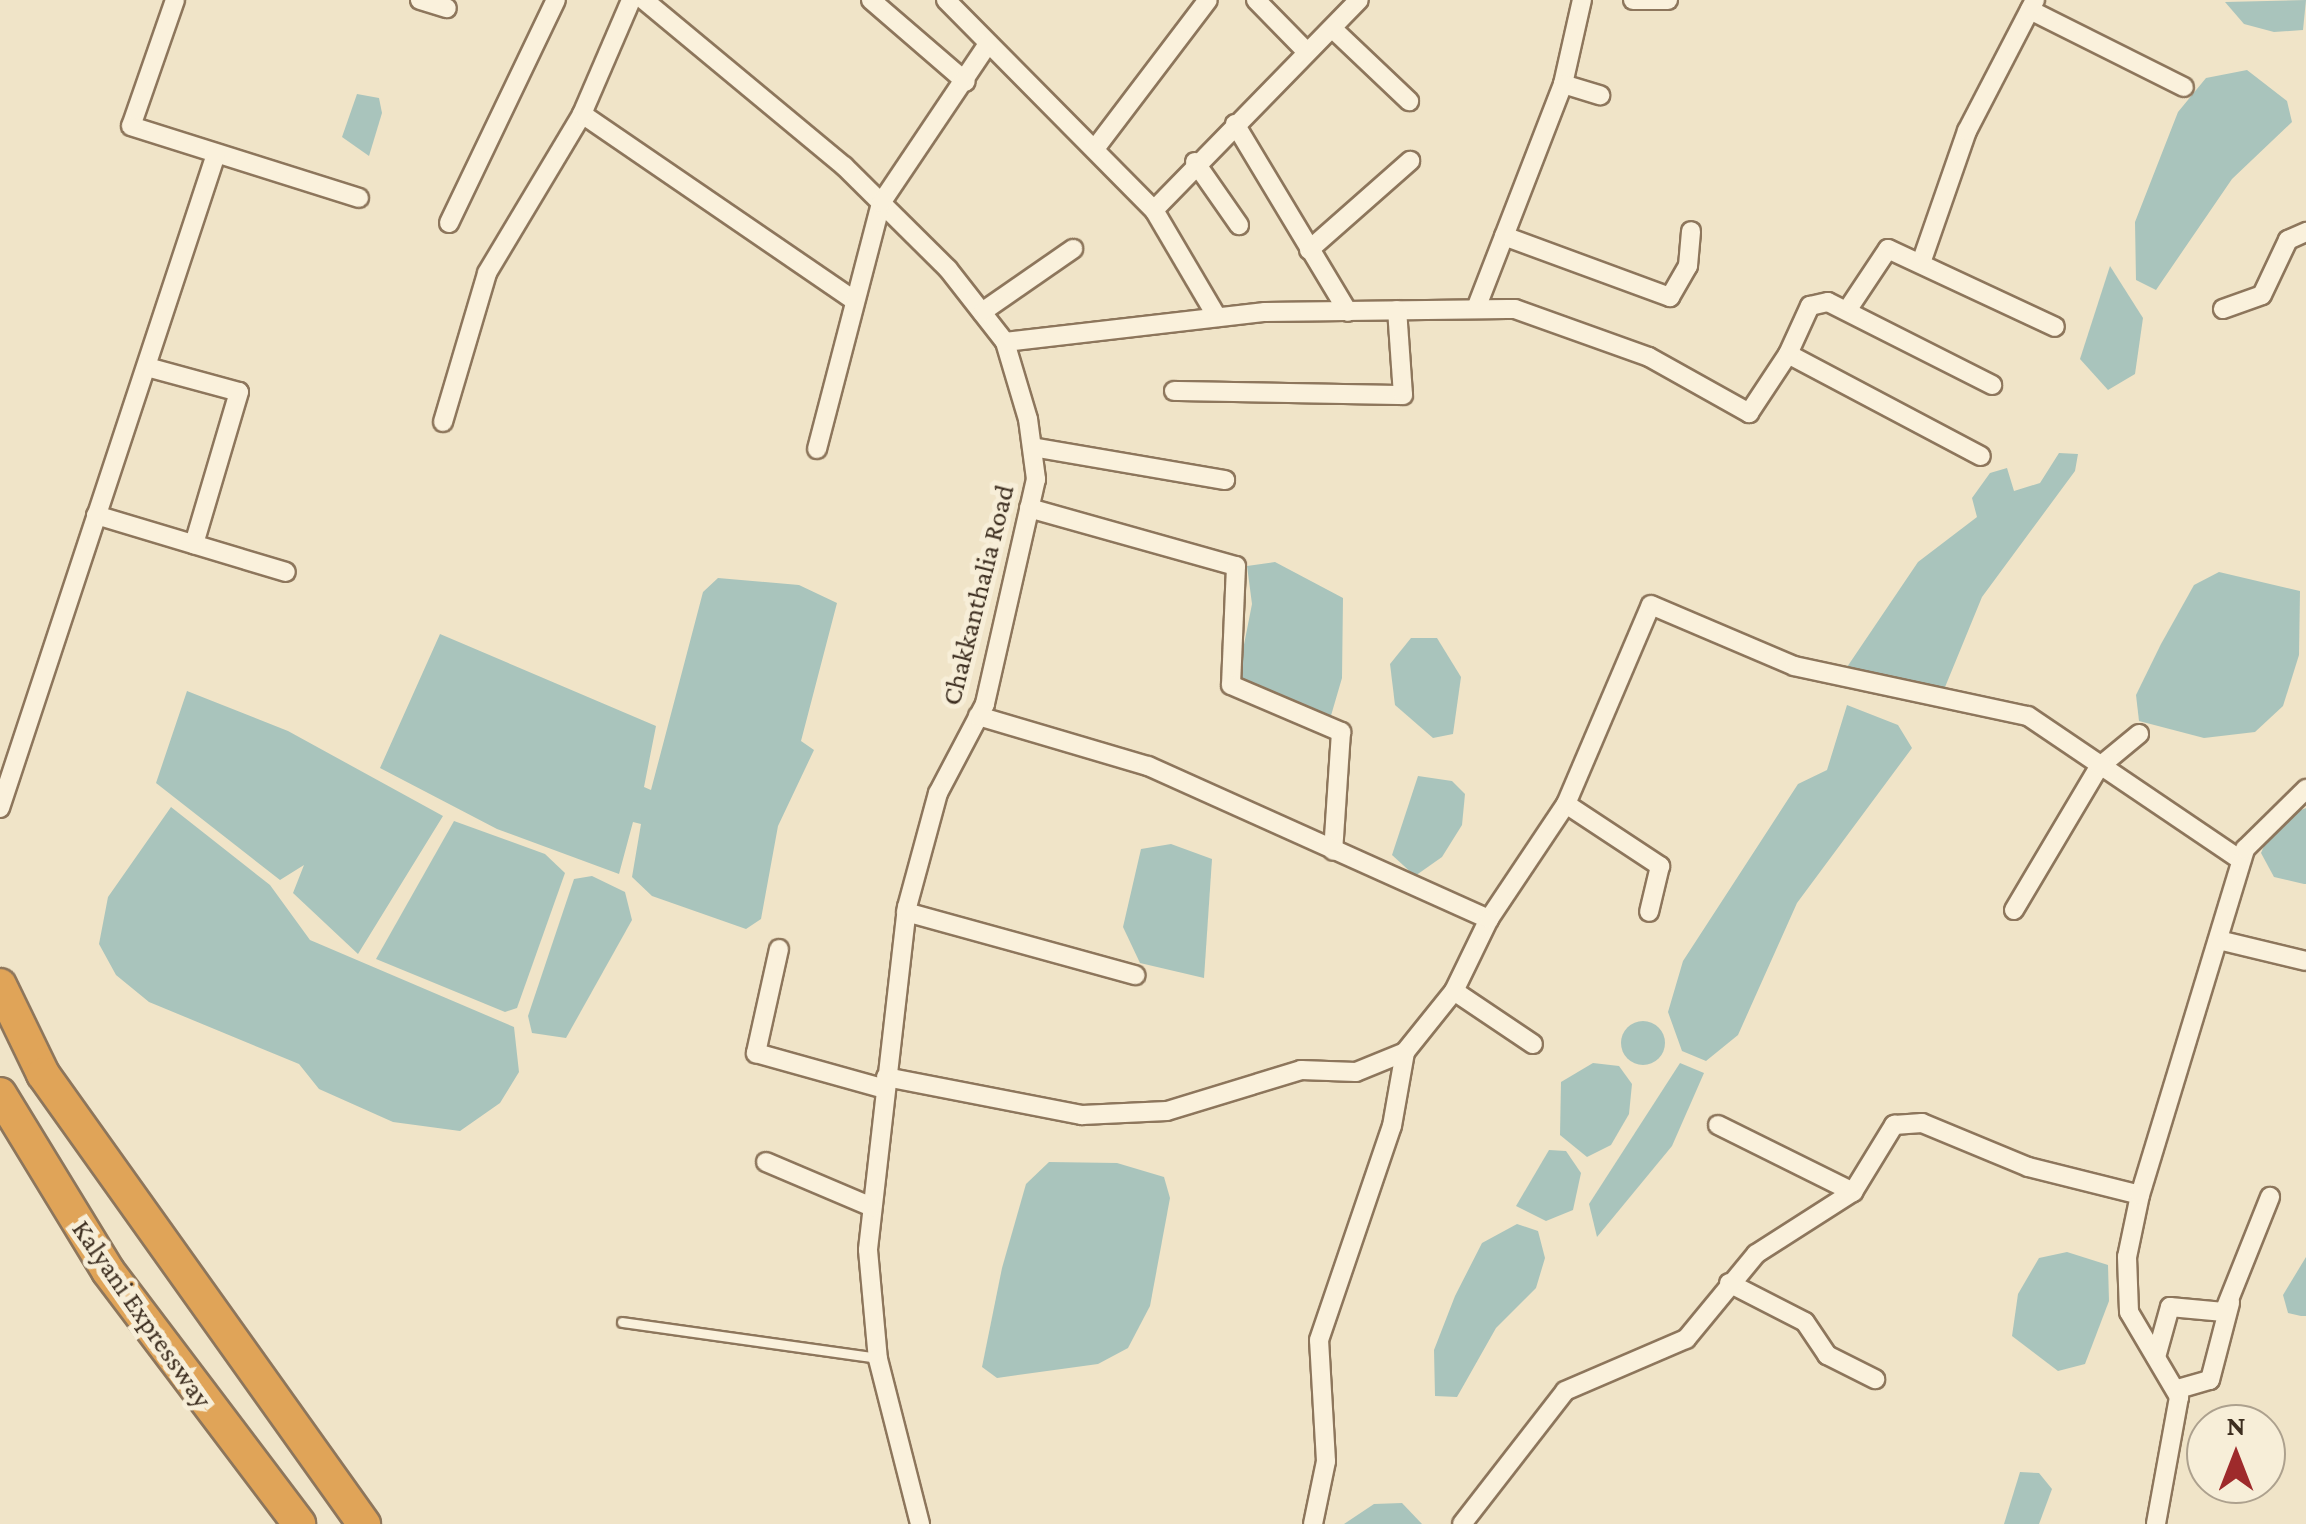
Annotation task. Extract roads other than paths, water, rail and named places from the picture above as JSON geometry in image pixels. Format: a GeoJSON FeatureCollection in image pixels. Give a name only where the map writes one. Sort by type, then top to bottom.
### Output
{"type":"FeatureCollection","features":[{"type":"Feature","properties":{"kind":"highway"},"geometry":{"type":"LineString","coordinates":[[0,985],[42,1074],[364,1524]]}},
{"type":"Feature","properties":{"kind":"highway","name":"Kalyani Expressway"},"geometry":{"type":"LineString","coordinates":[[0,1094],[108,1272],[299,1524]]}},
{"type":"Feature","properties":{"kind":"street"},"geometry":{"type":"LineString","coordinates":[[176,0],[130,126],[215,157],[359,198]]}},
{"type":"Feature","properties":{"kind":"street"},"geometry":{"type":"LineString","coordinates":[[420,0],[447,8]]}},
{"type":"Feature","properties":{"kind":"street"},"geometry":{"type":"LineString","coordinates":[[449,223],[556,0]]}},
{"type":"Feature","properties":{"kind":"street"},"geometry":{"type":"LineString","coordinates":[[443,422],[487,273],[582,114],[631,0]]}},
{"type":"Feature","properties":{"kind":"street","name":"Chakkanthalia Road"},"geometry":{"type":"LineString","coordinates":[[644,0],[665,6],[881,203],[982,312],[1005,342],[1032,447],[1029,508],[978,716],[938,793],[906,912],[872,1207],[878,1359],[920,1524]]}},
{"type":"Feature","properties":{"kind":"street"},"geometry":{"type":"LineString","coordinates":[[872,0],[966,82]]}},
{"type":"Feature","properties":{"kind":"street"},"geometry":{"type":"LineString","coordinates":[[946,0],[1097,146],[1154,210],[1217,317]]}},
{"type":"Feature","properties":{"kind":"street"},"geometry":{"type":"LineString","coordinates":[[1097,146],[1208,0]]}},
{"type":"Feature","properties":{"kind":"street"},"geometry":{"type":"LineString","coordinates":[[1256,0],[1307,52]]}},
{"type":"Feature","properties":{"kind":"street"},"geometry":{"type":"LineString","coordinates":[[1154,210],[1195,162],[1359,0]]}},
{"type":"Feature","properties":{"kind":"street"},"geometry":{"type":"LineString","coordinates":[[1477,306],[1563,84],[1582,0]]}},
{"type":"Feature","properties":{"kind":"street"},"geometry":{"type":"LineString","coordinates":[[1633,0],[1668,0]]}},
{"type":"Feature","properties":{"kind":"street"},"geometry":{"type":"LineString","coordinates":[[1921,263],[1968,131],[2033,5],[2184,87]]}},
{"type":"Feature","properties":{"kind":"street"},"geometry":{"type":"LineString","coordinates":[[1333,29],[1409,101]]}},
{"type":"Feature","properties":{"kind":"street"},"geometry":{"type":"LineString","coordinates":[[817,449],[881,203],[988,44]]}},
{"type":"Feature","properties":{"kind":"street"},"geometry":{"type":"LineString","coordinates":[[1563,84],[1600,95]]}},
{"type":"Feature","properties":{"kind":"street"},"geometry":{"type":"LineString","coordinates":[[582,114],[854,300]]}},
{"type":"Feature","properties":{"kind":"street"},"geometry":{"type":"LineString","coordinates":[[1235,124],[1348,312]]}},
{"type":"Feature","properties":{"kind":"street"},"geometry":{"type":"LineString","coordinates":[[0,808],[215,157]]}},
{"type":"Feature","properties":{"kind":"street"},"geometry":{"type":"LineString","coordinates":[[1309,250],[1410,161]]}},
{"type":"Feature","properties":{"kind":"street"},"geometry":{"type":"LineString","coordinates":[[1195,162],[1239,225]]}},
{"type":"Feature","properties":{"kind":"street"},"geometry":{"type":"LineString","coordinates":[[1504,236],[1670,297],[1691,258],[1691,231]]}},
{"type":"Feature","properties":{"kind":"street"},"geometry":{"type":"LineString","coordinates":[[2223,309],[2262,295],[2288,240],[2306,232]]}},
{"type":"Feature","properties":{"kind":"street"},"geometry":{"type":"LineString","coordinates":[[982,312],[1073,249]]}},
{"type":"Feature","properties":{"kind":"street"},"geometry":{"type":"LineString","coordinates":[[1848,309],[1883,250],[1921,263],[2056,328]]}},
{"type":"Feature","properties":{"kind":"street"},"geometry":{"type":"LineString","coordinates":[[1005,342],[1217,317],[1477,306],[1515,309],[1617,344],[1749,414],[1788,354],[1810,306],[1848,309],[1992,385]]}},
{"type":"Feature","properties":{"kind":"street"},"geometry":{"type":"LineString","coordinates":[[1174,391],[1403,395],[1397,310]]}},
{"type":"Feature","properties":{"kind":"street"},"geometry":{"type":"LineString","coordinates":[[1788,354],[1981,456]]}},
{"type":"Feature","properties":{"kind":"street"},"geometry":{"type":"LineString","coordinates":[[146,367],[239,392],[194,544]]}},
{"type":"Feature","properties":{"kind":"street"},"geometry":{"type":"LineString","coordinates":[[1032,447],[1224,480]]}},
{"type":"Feature","properties":{"kind":"street"},"geometry":{"type":"LineString","coordinates":[[1029,508],[1236,566],[1231,685],[1340,732],[1333,852]]}},
{"type":"Feature","properties":{"kind":"street"},"geometry":{"type":"LineString","coordinates":[[96,515],[286,572]]}},
{"type":"Feature","properties":{"kind":"street"},"geometry":{"type":"LineString","coordinates":[[1313,1524],[1326,1461],[1319,1340],[1392,1126],[1405,1052],[1454,991],[1488,919],[1566,804],[1650,605],[1794,666],[2028,716],[2241,860]]}},
{"type":"Feature","properties":{"kind":"street"},"geometry":{"type":"LineString","coordinates":[[978,716],[1148,766],[1488,919]]}},
{"type":"Feature","properties":{"kind":"street"},"geometry":{"type":"LineString","coordinates":[[2014,910],[2100,767],[2139,734]]}},
{"type":"Feature","properties":{"kind":"street"},"geometry":{"type":"LineString","coordinates":[[2156,1524],[2178,1389],[2156,1356],[2126,1289],[2140,1195],[2252,833],[2306,789]]}},
{"type":"Feature","properties":{"kind":"street"},"geometry":{"type":"LineString","coordinates":[[1566,804],[1660,866],[1649,912]]}},
{"type":"Feature","properties":{"kind":"street"},"geometry":{"type":"LineString","coordinates":[[906,912],[1135,975]]}},
{"type":"Feature","properties":{"kind":"street"},"geometry":{"type":"LineString","coordinates":[[2219,940],[2306,961]]}},
{"type":"Feature","properties":{"kind":"street"},"geometry":{"type":"LineString","coordinates":[[779,949],[756,1053],[1022,1109],[1099,1114],[1167,1111],[1302,1070],[1356,1072],[1405,1052]]}},
{"type":"Feature","properties":{"kind":"street"},"geometry":{"type":"LineString","coordinates":[[1454,991],[1533,1044]]}},
{"type":"Feature","properties":{"kind":"street"},"geometry":{"type":"LineString","coordinates":[[1462,1524],[1564,1391],[1686,1339],[1728,1283],[1756,1254],[1853,1192],[1886,1133],[1907,1122],[2028,1168],[2140,1195]]}},
{"type":"Feature","properties":{"kind":"street"},"geometry":{"type":"LineString","coordinates":[[1718,1124],[1853,1192]]}},
{"type":"Feature","properties":{"kind":"street"},"geometry":{"type":"LineString","coordinates":[[766,1162],[872,1207]]}},
{"type":"Feature","properties":{"kind":"street"},"geometry":{"type":"LineString","coordinates":[[2178,1389],[2210,1380],[2230,1304],[2270,1197]]}},
{"type":"Feature","properties":{"kind":"street"},"geometry":{"type":"LineString","coordinates":[[1728,1283],[1806,1322],[1827,1355],[1875,1379]]}},
{"type":"Feature","properties":{"kind":"street"},"geometry":{"type":"LineString","coordinates":[[2156,1356],[2170,1307],[2215,1315],[2230,1304]]}},
{"type":"Feature","properties":{"kind":"lane"},"geometry":{"type":"LineString","coordinates":[[622,1322],[878,1359]]}},
{"type":"Feature","properties":{"kind":"water"},"geometry":{"type":"Polygon","coordinates":[[[2306,0],[2303,30],[2274,32],[2244,24],[2225,2],[2306,0]]]}},
{"type":"Feature","properties":{"kind":"water"},"geometry":{"type":"Polygon","coordinates":[[[2247,70],[2287,101],[2292,122],[2232,179],[2156,290],[2136,280],[2135,222],[2178,112],[2206,78],[2247,70]]]}},
{"type":"Feature","properties":{"kind":"water"},"geometry":{"type":"Polygon","coordinates":[[[357,94],[379,98],[382,113],[369,156],[342,137],[357,94]]]}},
{"type":"Feature","properties":{"kind":"water"},"geometry":{"type":"Polygon","coordinates":[[[2110,266],[2143,318],[2135,374],[2108,390],[2080,359],[2110,266]]]}},
{"type":"Feature","properties":{"kind":"water"},"geometry":{"type":"Polygon","coordinates":[[[2059,453],[2078,454],[2075,471],[1982,597],[1943,692],[1843,673],[1918,562],[1977,517],[1972,498],[1990,473],[2007,468],[2014,491],[2040,483],[2059,453]]]}},
{"type":"Feature","properties":{"kind":"water"},"geometry":{"type":"Polygon","coordinates":[[[1275,562],[1343,598],[1342,678],[1330,719],[1251,693],[1238,675],[1252,604],[1247,566],[1275,562]]]}},
{"type":"Feature","properties":{"kind":"water"},"geometry":{"type":"Polygon","coordinates":[[[2219,572],[2300,591],[2299,655],[2283,706],[2255,732],[2204,738],[2139,721],[2136,695],[2161,644],[2194,585],[2219,572]]]}},
{"type":"Feature","properties":{"kind":"water"},"geometry":{"type":"Polygon","coordinates":[[[718,578],[799,585],[837,603],[801,741],[814,750],[778,826],[761,919],[746,929],[652,896],[632,877],[641,824],[633,822],[619,874],[497,829],[380,768],[440,634],[656,726],[644,787],[651,790],[703,592],[718,578]]]}},
{"type":"Feature","properties":{"kind":"water"},"geometry":{"type":"Polygon","coordinates":[[[1411,638],[1437,638],[1461,677],[1453,734],[1433,738],[1395,705],[1390,664],[1411,638]]]}},
{"type":"Feature","properties":{"kind":"water"},"geometry":{"type":"Polygon","coordinates":[[[187,691],[288,731],[443,816],[358,954],[293,893],[304,865],[280,880],[156,783],[187,691]]]}},
{"type":"Feature","properties":{"kind":"water"},"geometry":{"type":"Polygon","coordinates":[[[1847,705],[1898,725],[1912,748],[1797,903],[1738,1035],[1706,1061],[1682,1051],[1668,1012],[1683,961],[1798,784],[1827,770],[1847,705]]]}},
{"type":"Feature","properties":{"kind":"water"},"geometry":{"type":"Polygon","coordinates":[[[1418,776],[1452,781],[1465,794],[1462,825],[1442,857],[1415,876],[1392,855],[1418,776]]]}},
{"type":"Feature","properties":{"kind":"water"},"geometry":{"type":"Polygon","coordinates":[[[171,807],[270,885],[310,940],[514,1027],[519,1072],[500,1103],[460,1131],[393,1122],[319,1089],[299,1064],[149,1002],[116,975],[99,944],[108,897],[171,807]]]}},
{"type":"Feature","properties":{"kind":"water"},"geometry":{"type":"Polygon","coordinates":[[[2306,808],[2306,884],[2274,877],[2261,853],[2274,821],[2306,808]]]}},
{"type":"Feature","properties":{"kind":"water"},"geometry":{"type":"Polygon","coordinates":[[[454,821],[545,854],[565,873],[517,1008],[505,1012],[376,959],[454,821]]]}},
{"type":"Feature","properties":{"kind":"water"},"geometry":{"type":"Polygon","coordinates":[[[1171,844],[1212,859],[1204,978],[1140,963],[1123,927],[1141,849],[1171,844]]]}},
{"type":"Feature","properties":{"kind":"water"},"geometry":{"type":"Polygon","coordinates":[[[592,876],[625,892],[632,920],[566,1038],[532,1033],[528,1016],[574,879],[592,876]]]}},
{"type":"Feature","properties":{"kind":"water"},"geometry":{"type":"Polygon","coordinates":[[[1643,1021],[1658,1028],[1665,1043],[1658,1058],[1643,1065],[1628,1058],[1621,1043],[1628,1028],[1643,1021]]]}},
{"type":"Feature","properties":{"kind":"water"},"geometry":{"type":"Polygon","coordinates":[[[1593,1063],[1619,1066],[1632,1084],[1629,1114],[1611,1145],[1587,1157],[1560,1135],[1561,1082],[1593,1063]]]}},
{"type":"Feature","properties":{"kind":"water"},"geometry":{"type":"Polygon","coordinates":[[[1680,1063],[1704,1073],[1672,1146],[1597,1237],[1589,1204],[1680,1063]]]}},
{"type":"Feature","properties":{"kind":"water"},"geometry":{"type":"Polygon","coordinates":[[[1549,1150],[1566,1151],[1581,1173],[1573,1210],[1546,1221],[1516,1206],[1549,1150]]]}},
{"type":"Feature","properties":{"kind":"water"},"geometry":{"type":"Polygon","coordinates":[[[1049,1162],[1117,1163],[1164,1177],[1170,1198],[1150,1306],[1128,1348],[1098,1364],[997,1378],[982,1367],[1002,1268],[1026,1184],[1049,1162]]]}},
{"type":"Feature","properties":{"kind":"water"},"geometry":{"type":"Polygon","coordinates":[[[1517,1224],[1538,1231],[1545,1258],[1536,1288],[1496,1328],[1457,1397],[1435,1396],[1434,1350],[1455,1296],[1482,1243],[1517,1224]]]}},
{"type":"Feature","properties":{"kind":"water"},"geometry":{"type":"Polygon","coordinates":[[[2067,1252],[2108,1265],[2109,1301],[2085,1364],[2058,1371],[2012,1336],[2018,1294],[2039,1258],[2067,1252]]]}},
{"type":"Feature","properties":{"kind":"water"},"geometry":{"type":"Polygon","coordinates":[[[2306,1257],[2306,1316],[2301,1316],[2288,1313],[2283,1295],[2306,1257]]]}},
{"type":"Feature","properties":{"kind":"water"},"geometry":{"type":"Polygon","coordinates":[[[2020,1472],[2039,1473],[2052,1489],[2039,1524],[2004,1524],[2020,1472]]]}},
{"type":"Feature","properties":{"kind":"water"},"geometry":{"type":"Polygon","coordinates":[[[1402,1503],[1422,1524],[1344,1524],[1374,1504],[1402,1503]]]}}]}
